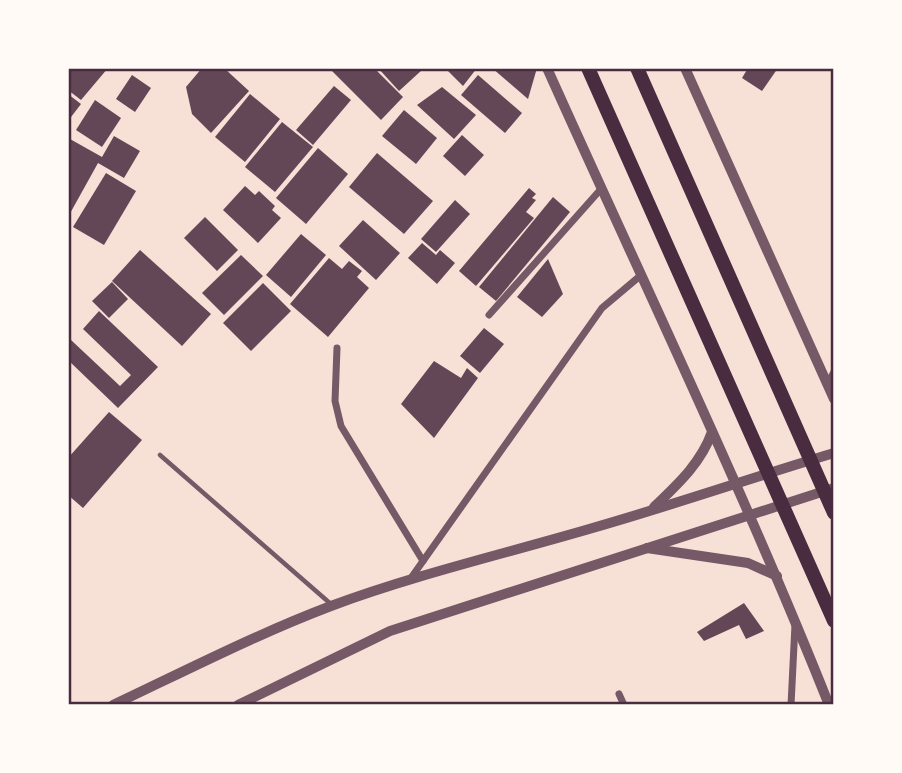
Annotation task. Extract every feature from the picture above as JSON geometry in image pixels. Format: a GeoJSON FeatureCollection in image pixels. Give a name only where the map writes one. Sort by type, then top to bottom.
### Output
{"type":"FeatureCollection","features":[{"type":"Feature","properties":{"kind":"highway"},"geometry":{"type":"LineString","coordinates":[[588,68],[834,621]]}},
{"type":"Feature","properties":{"kind":"highway"},"geometry":{"type":"LineString","coordinates":[[637,68],[832,509]]}},
{"type":"Feature","properties":{"kind":"street"},"geometry":{"type":"LineString","coordinates":[[547,68],[736,482],[829,705]]}},
{"type":"Feature","properties":{"kind":"street"},"geometry":{"type":"LineString","coordinates":[[685,68],[834,400]]}},
{"type":"Feature","properties":{"kind":"street"},"geometry":{"type":"LineString","coordinates":[[489,315],[601,189]]}},
{"type":"Feature","properties":{"kind":"street"},"geometry":{"type":"LineString","coordinates":[[409,581],[602,308],[640,276]]}},
{"type":"Feature","properties":{"kind":"street"},"geometry":{"type":"LineString","coordinates":[[337,348],[335,401],[341,426],[423,561]]}},
{"type":"Feature","properties":{"kind":"street"},"geometry":{"type":"LineString","coordinates":[[827,385],[834,372]]}},
{"type":"Feature","properties":{"kind":"street"},"geometry":{"type":"LineString","coordinates":[[650,511],[682,481],[706,450],[712,432]]}},
{"type":"Feature","properties":{"kind":"street"},"geometry":{"type":"LineString","coordinates":[[113,705],[271,631],[332,606],[834,453]]}},
{"type":"Feature","properties":{"kind":"street"},"geometry":{"type":"LineString","coordinates":[[239,705],[390,631],[834,488]]}},
{"type":"Feature","properties":{"kind":"street"},"geometry":{"type":"LineString","coordinates":[[644,547],[748,563],[776,576]]}},
{"type":"Feature","properties":{"kind":"street"},"geometry":{"type":"LineString","coordinates":[[791,705],[795,619]]}},
{"type":"Feature","properties":{"kind":"street"},"geometry":{"type":"LineString","coordinates":[[619,694],[624,705]]}},
{"type":"Feature","properties":{"kind":"lane"},"geometry":{"type":"LineString","coordinates":[[159,455],[332,606]]}},
{"type":"Feature","properties":{"kind":"building"},"geometry":{"type":"Polygon","coordinates":[[[68,68],[108,68],[81,100],[68,90],[68,68]]]}},
{"type":"Feature","properties":{"kind":"building"},"geometry":{"type":"Polygon","coordinates":[[[202,68],[224,68],[249,91],[211,133],[192,114],[186,87],[202,68]]]}},
{"type":"Feature","properties":{"kind":"building"},"geometry":{"type":"Polygon","coordinates":[[[329,68],[374,68],[403,97],[381,120],[329,68]]]}},
{"type":"Feature","properties":{"kind":"building"},"geometry":{"type":"Polygon","coordinates":[[[378,68],[421,68],[422,70],[399,91],[378,68]]]}},
{"type":"Feature","properties":{"kind":"building"},"geometry":{"type":"Polygon","coordinates":[[[445,68],[477,68],[463,86],[445,68]]]}},
{"type":"Feature","properties":{"kind":"building"},"geometry":{"type":"Polygon","coordinates":[[[492,68],[537,68],[528,99],[492,68]]]}},
{"type":"Feature","properties":{"kind":"building"},"geometry":{"type":"Polygon","coordinates":[[[748,68],[778,68],[762,91],[742,78],[748,68]]]}},
{"type":"Feature","properties":{"kind":"building"},"geometry":{"type":"Polygon","coordinates":[[[132,75],[151,88],[135,112],[116,99],[132,75]]]}},
{"type":"Feature","properties":{"kind":"building"},"geometry":{"type":"Polygon","coordinates":[[[478,75],[522,113],[505,133],[461,95],[478,75]]]}},
{"type":"Feature","properties":{"kind":"building"},"geometry":{"type":"Polygon","coordinates":[[[334,86],[351,100],[313,145],[296,130],[334,86]]]}},
{"type":"Feature","properties":{"kind":"building"},"geometry":{"type":"Polygon","coordinates":[[[442,87],[476,115],[454,139],[417,105],[442,87]]]}},
{"type":"Feature","properties":{"kind":"building"},"geometry":{"type":"Polygon","coordinates":[[[68,94],[81,104],[68,121],[68,94]]]}},
{"type":"Feature","properties":{"kind":"building"},"geometry":{"type":"Polygon","coordinates":[[[250,94],[280,119],[245,162],[215,137],[250,94]]]}},
{"type":"Feature","properties":{"kind":"building"},"geometry":{"type":"Polygon","coordinates":[[[95,100],[121,118],[102,147],[76,130],[95,100]]]}},
{"type":"Feature","properties":{"kind":"building"},"geometry":{"type":"Polygon","coordinates":[[[404,110],[437,138],[416,164],[382,136],[404,110]]]}},
{"type":"Feature","properties":{"kind":"building"},"geometry":{"type":"Polygon","coordinates":[[[282,122],[313,147],[275,192],[245,167],[282,122]]]}},
{"type":"Feature","properties":{"kind":"building"},"geometry":{"type":"Polygon","coordinates":[[[462,135],[484,155],[465,176],[443,156],[462,135]]]}},
{"type":"Feature","properties":{"kind":"building"},"geometry":{"type":"Polygon","coordinates":[[[114,136],[140,151],[124,178],[98,163],[68,217],[70,139],[102,157],[114,136]]]}},
{"type":"Feature","properties":{"kind":"building"},"geometry":{"type":"Polygon","coordinates":[[[318,148],[348,174],[306,224],[276,198],[318,148]]]}},
{"type":"Feature","properties":{"kind":"building"},"geometry":{"type":"Polygon","coordinates":[[[377,153],[433,201],[404,234],[349,187],[377,153]]]}},
{"type":"Feature","properties":{"kind":"building"},"geometry":{"type":"Polygon","coordinates":[[[106,173],[136,191],[104,245],[73,227],[106,173]]]}},
{"type":"Feature","properties":{"kind":"building"},"geometry":{"type":"Polygon","coordinates":[[[245,186],[255,195],[259,191],[275,206],[272,210],[281,218],[258,243],[223,210],[245,186]]]}},
{"type":"Feature","properties":{"kind":"building"},"geometry":{"type":"Polygon","coordinates":[[[529,188],[536,194],[532,198],[536,200],[526,212],[534,218],[476,286],[459,271],[529,188]]]}},
{"type":"Feature","properties":{"kind":"building"},"geometry":{"type":"Polygon","coordinates":[[[553,197],[570,212],[496,301],[479,287],[553,197]]]}},
{"type":"Feature","properties":{"kind":"building"},"geometry":{"type":"Polygon","coordinates":[[[455,200],[470,214],[436,252],[421,239],[455,200]]]}},
{"type":"Feature","properties":{"kind":"building"},"geometry":{"type":"Polygon","coordinates":[[[205,217],[238,250],[217,271],[184,238],[205,217]]]}},
{"type":"Feature","properties":{"kind":"building"},"geometry":{"type":"Polygon","coordinates":[[[363,220],[400,253],[376,280],[339,246],[363,220]]]}},
{"type":"Feature","properties":{"kind":"building"},"geometry":{"type":"Polygon","coordinates":[[[301,234],[326,255],[291,297],[266,275],[301,234]]]}},
{"type":"Feature","properties":{"kind":"building"},"geometry":{"type":"Polygon","coordinates":[[[422,243],[436,255],[440,250],[455,263],[437,284],[408,258],[422,243]]]}},
{"type":"Feature","properties":{"kind":"building"},"geometry":{"type":"Polygon","coordinates":[[[140,250],[211,314],[182,346],[112,281],[140,250]]]}},
{"type":"Feature","properties":{"kind":"building"},"geometry":{"type":"Polygon","coordinates":[[[241,255],[263,276],[224,315],[202,293],[241,255]]]}},
{"type":"Feature","properties":{"kind":"building"},"geometry":{"type":"Polygon","coordinates":[[[329,258],[342,269],[349,261],[362,271],[357,277],[369,288],[328,337],[290,304],[329,258]]]}},
{"type":"Feature","properties":{"kind":"building"},"geometry":{"type":"Polygon","coordinates":[[[548,259],[563,294],[542,317],[517,297],[548,259]]]}},
{"type":"Feature","properties":{"kind":"building"},"geometry":{"type":"Polygon","coordinates":[[[112,282],[128,299],[109,318],[92,301],[112,282]]]}},
{"type":"Feature","properties":{"kind":"building"},"geometry":{"type":"Polygon","coordinates":[[[263,283],[291,311],[251,351],[223,323],[263,283]]]}},
{"type":"Feature","properties":{"kind":"building"},"geometry":{"type":"Polygon","coordinates":[[[99,311],[158,367],[118,408],[68,360],[68,343],[71,340],[120,386],[131,375],[83,329],[99,311]]]}},
{"type":"Feature","properties":{"kind":"building"},"geometry":{"type":"Polygon","coordinates":[[[484,328],[504,344],[480,373],[460,356],[484,328]]]}},
{"type":"Feature","properties":{"kind":"building"},"geometry":{"type":"Polygon","coordinates":[[[434,361],[461,378],[467,368],[478,378],[434,438],[401,404],[434,361]]]}},
{"type":"Feature","properties":{"kind":"building"},"geometry":{"type":"Polygon","coordinates":[[[109,412],[142,440],[83,508],[68,495],[68,458],[109,412]]]}},
{"type":"Feature","properties":{"kind":"building"},"geometry":{"type":"Polygon","coordinates":[[[744,603],[764,631],[746,639],[739,625],[704,641],[697,632],[744,603]]]}}]}
